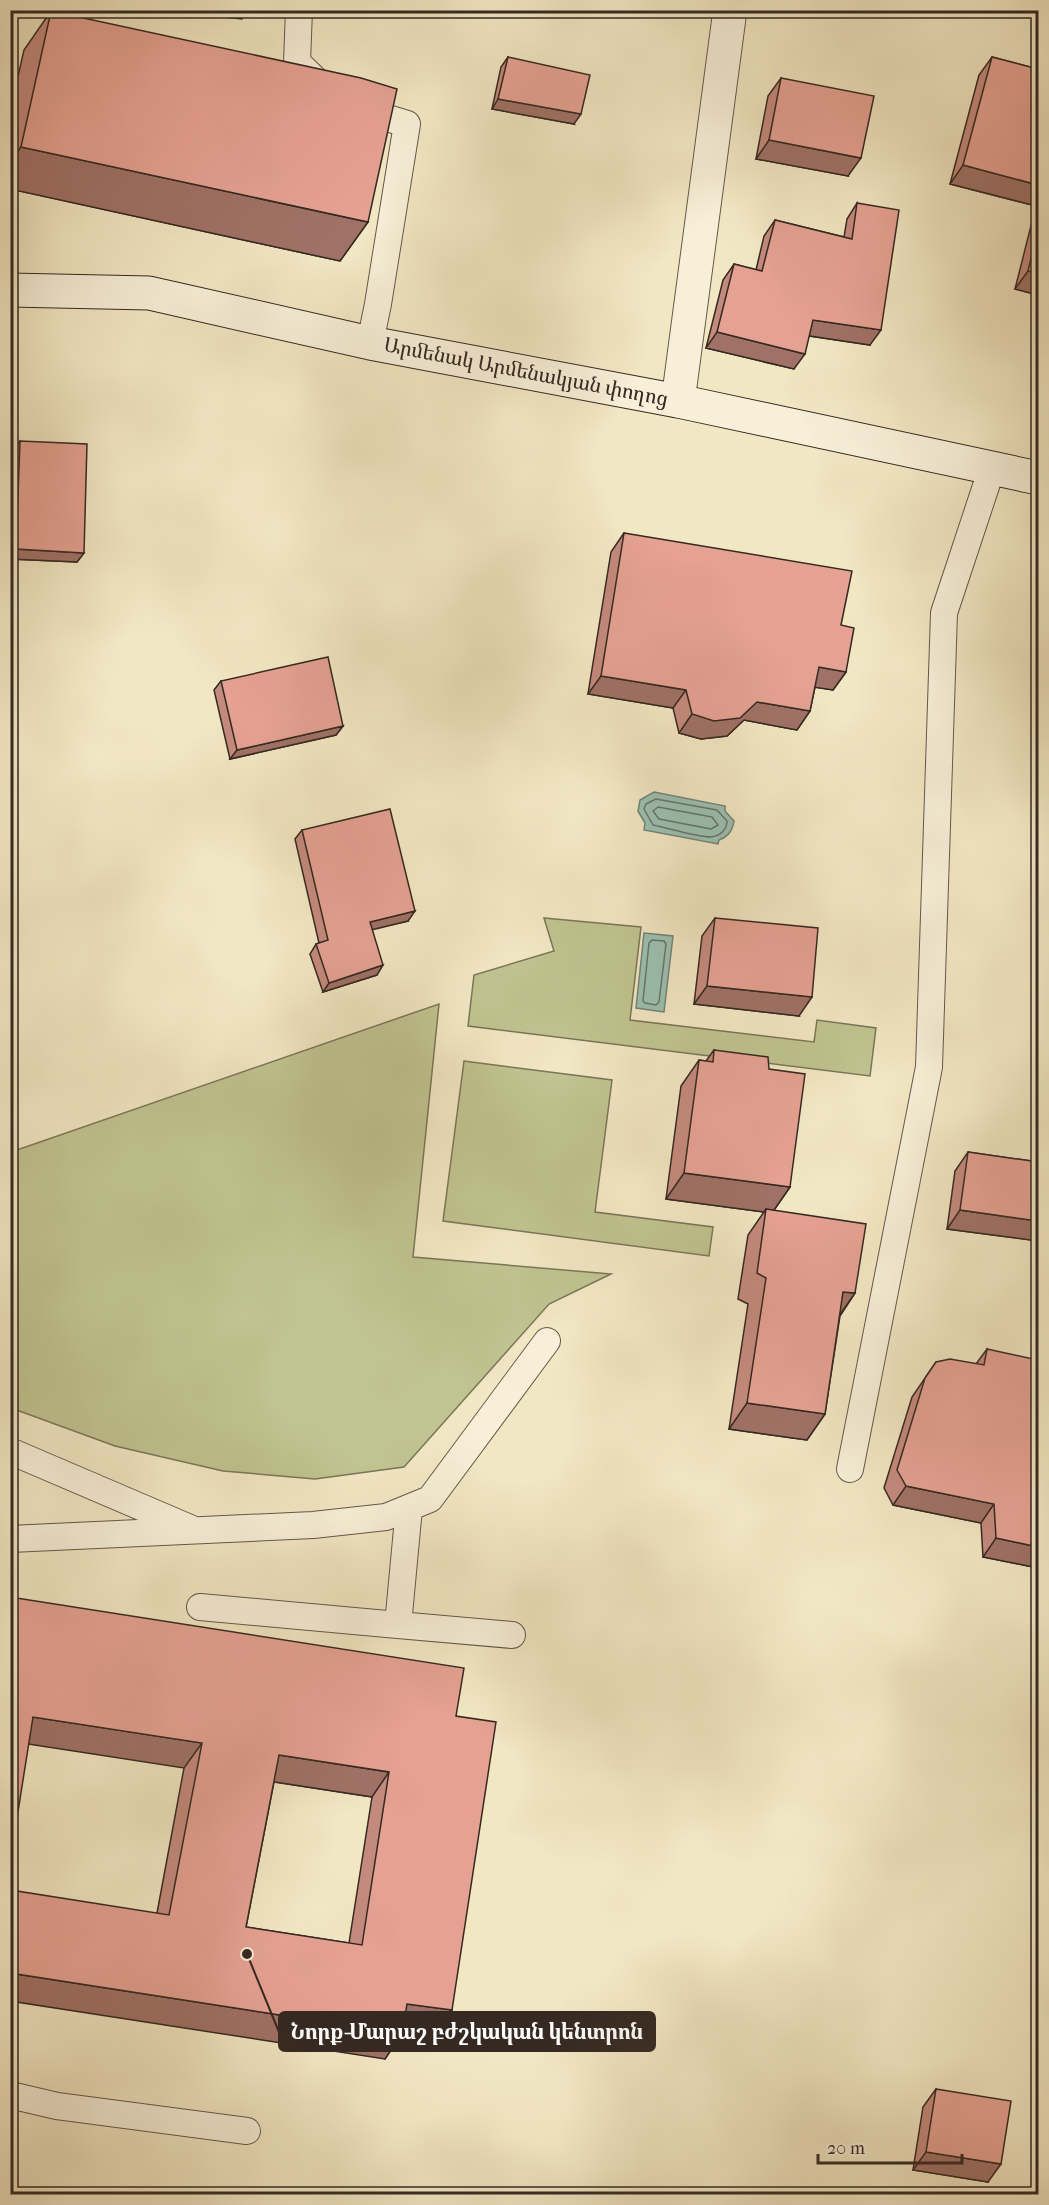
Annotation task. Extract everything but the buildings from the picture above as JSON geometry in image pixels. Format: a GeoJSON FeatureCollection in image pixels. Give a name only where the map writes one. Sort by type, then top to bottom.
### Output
{"type":"FeatureCollection","features":[{"type":"Feature","properties":{"kind":"main road"},"geometry":{"type":"LineString","coordinates":[[678,401],[730,10]]}},
{"type":"Feature","properties":{"kind":"main road","name":"Արմենակ Արմենակյան փողոց"},"geometry":{"type":"LineString","coordinates":[[10,290],[149,293],[370,343],[678,401],[1038,478]]}},
{"type":"Feature","properties":{"kind":"lane"},"geometry":{"type":"LineString","coordinates":[[299,10],[297,62],[339,103],[407,124],[370,343]]}},
{"type":"Feature","properties":{"kind":"lane"},"geometry":{"type":"LineString","coordinates":[[850,1469],[929,1067],[944,613],[992,468]]}},
{"type":"Feature","properties":{"kind":"lane"},"geometry":{"type":"LineString","coordinates":[[10,1539],[323,1524],[386,1517],[430,1499],[547,1341]]}},
{"type":"Feature","properties":{"kind":"lane"},"geometry":{"type":"LineString","coordinates":[[10,1451],[195,1531]]}},
{"type":"Feature","properties":{"kind":"lane"},"geometry":{"type":"LineString","coordinates":[[398,1625],[409,1508]]}},
{"type":"Feature","properties":{"kind":"lane"},"geometry":{"type":"LineString","coordinates":[[200,1607],[512,1635]]}},
{"type":"Feature","properties":{"kind":"lane"},"geometry":{"type":"LineString","coordinates":[[10,2095],[57,2106],[247,2131]]}},
{"type":"Feature","properties":{"kind":"green space"},"geometry":{"type":"Polygon","coordinates":[[[544,918],[641,927],[630,1020],[814,1042],[817,1020],[876,1028],[870,1076],[468,1026],[474,975],[554,951],[544,918]]]}},
{"type":"Feature","properties":{"kind":"green space"},"geometry":{"type":"Polygon","coordinates":[[[439,1004],[413,1257],[611,1274],[549,1304],[404,1467],[315,1479],[223,1471],[115,1446],[11,1408],[11,1152],[439,1004]]]}},
{"type":"Feature","properties":{"kind":"green space"},"geometry":{"type":"Polygon","coordinates":[[[464,1061],[612,1080],[595,1212],[713,1227],[709,1256],[443,1221],[464,1061]]]}},
{"type":"Feature","properties":{"kind":"water"},"geometry":{"type":"Polygon","coordinates":[[[654,792],[725,806],[725,811],[734,821],[731,830],[728,835],[719,840],[718,844],[644,830],[645,823],[638,811],[640,800],[654,792]]]}},
{"type":"Feature","properties":{"kind":"water"},"geometry":{"type":"Polygon","coordinates":[[[644,933],[673,936],[664,1012],[636,1008],[644,933]]]}},
{"type":"Feature","properties":{"kind":"place","name":"Նորք-Մարաշ բժշկական կենտրոն"},"geometry":{"type":"Point","coordinates":[247,1954]}}]}
